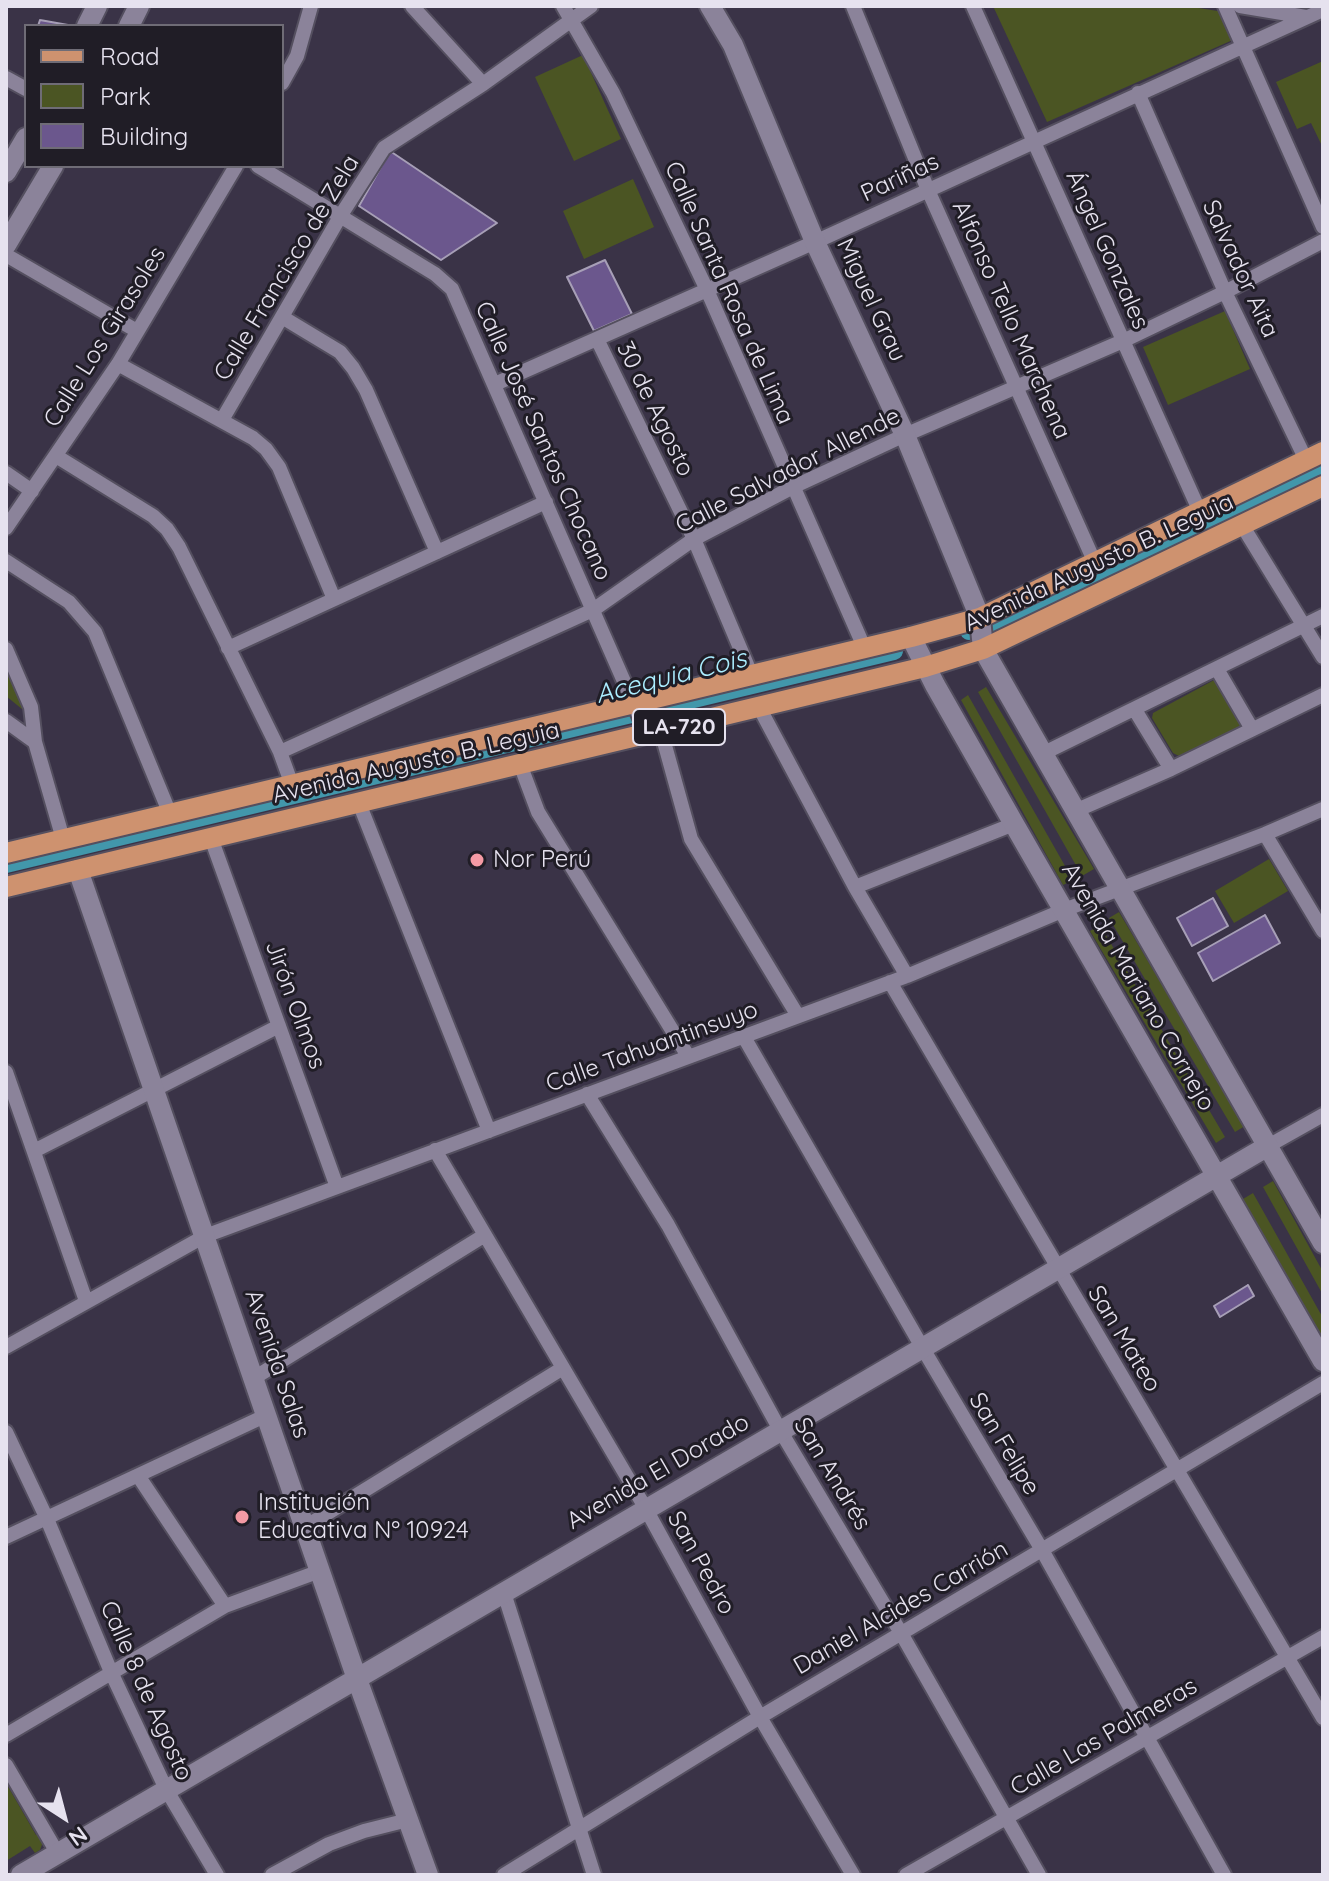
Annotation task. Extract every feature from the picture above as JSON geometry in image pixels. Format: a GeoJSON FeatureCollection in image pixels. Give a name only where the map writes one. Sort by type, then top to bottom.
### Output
{"type":"FeatureCollection","features":[{"type":"Feature","properties":{"kind":"main road","name":"Avenida Augusto B. Leguia"},"geometry":{"type":"LineString","coordinates":[[6,853],[980,618],[1315,456]]}},
{"type":"Feature","properties":{"kind":"main road","name":"Avenida Augusto B. Leguia"},"geometry":{"type":"LineString","coordinates":[[6,887],[925,667],[983,649],[1323,486]]}},
{"type":"Feature","properties":{"kind":"street"},"geometry":{"type":"LineString","coordinates":[[88,24],[97,6]]}},
{"type":"Feature","properties":{"kind":"street"},"geometry":{"type":"LineString","coordinates":[[130,24],[139,6]]}},
{"type":"Feature","properties":{"kind":"street"},"geometry":{"type":"LineString","coordinates":[[284,79],[297,56],[311,6]]}},
{"type":"Feature","properties":{"kind":"street"},"geometry":{"type":"LineString","coordinates":[[412,6],[483,84]]}},
{"type":"Feature","properties":{"kind":"street","name":"Calle Santa Rosa de Lima"},"geometry":{"type":"LineString","coordinates":[[563,6],[613,93],[707,290],[864,647]]}},
{"type":"Feature","properties":{"kind":"street","name":"Calle Francisco de Zela"},"geometry":{"type":"LineString","coordinates":[[222,420],[341,215],[384,148],[483,84],[591,6]]}},
{"type":"Feature","properties":{"kind":"street","name":"Miguel Grau"},"geometry":{"type":"LineString","coordinates":[[710,6],[733,45],[815,242],[905,435],[980,618]]}},
{"type":"Feature","properties":{"kind":"street","name":"Alfonso Tello Marchena"},"geometry":{"type":"LineString","coordinates":[[853,6],[928,190],[1095,563]]}},
{"type":"Feature","properties":{"kind":"street","name":"Ángel Gonzales"},"geometry":{"type":"LineString","coordinates":[[973,6],[1200,512]]}},
{"type":"Feature","properties":{"kind":"street"},"geometry":{"type":"LineString","coordinates":[[1225,6],[1323,227]]}},
{"type":"Feature","properties":{"kind":"street"},"geometry":{"type":"LineString","coordinates":[[1240,6],[1308,17]]}},
{"type":"Feature","properties":{"kind":"street","name":"Pariñas"},"geometry":{"type":"LineString","coordinates":[[495,384],[1323,10]]}},
{"type":"Feature","properties":{"kind":"street"},"geometry":{"type":"LineString","coordinates":[[6,78],[24,88]]}},
{"type":"Feature","properties":{"kind":"street","name":"Salvador Aita"},"geometry":{"type":"LineString","coordinates":[[1138,93],[1225,292],[1315,456]]}},
{"type":"Feature","properties":{"kind":"street"},"geometry":{"type":"LineString","coordinates":[[6,172],[24,141]]}},
{"type":"Feature","properties":{"kind":"street"},"geometry":{"type":"LineString","coordinates":[[6,245],[52,168]]}},
{"type":"Feature","properties":{"kind":"street","name":"Calle Los Girasoles"},"geometry":{"type":"LineString","coordinates":[[6,528],[118,364],[235,168]]}},
{"type":"Feature","properties":{"kind":"street","name":"Calle José Santos Chocano"},"geometry":{"type":"LineString","coordinates":[[261,168],[435,274],[452,289],[634,703],[652,733]]}},
{"type":"Feature","properties":{"kind":"street","name":"Calle Salvador Allende"},"geometry":{"type":"LineString","coordinates":[[280,752],[593,610],[694,539],[793,487],[1123,341],[1323,241]]}},
{"type":"Feature","properties":{"kind":"street"},"geometry":{"type":"LineString","coordinates":[[6,255],[137,331]]}},
{"type":"Feature","properties":{"kind":"street"},"geometry":{"type":"LineString","coordinates":[[282,317],[340,352],[353,368],[437,552]]}},
{"type":"Feature","properties":{"kind":"street","name":"30 de Agosto"},"geometry":{"type":"LineString","coordinates":[[597,339],[694,539],[751,674]]}},
{"type":"Feature","properties":{"kind":"street"},"geometry":{"type":"LineString","coordinates":[[118,364],[253,438],[279,467],[334,599]]}},
{"type":"Feature","properties":{"kind":"street"},"geometry":{"type":"LineString","coordinates":[[56,456],[153,516],[167,529],[280,752],[292,785]]}},
{"type":"Feature","properties":{"kind":"street"},"geometry":{"type":"LineString","coordinates":[[6,473],[32,491]]}},
{"type":"Feature","properties":{"kind":"street"},"geometry":{"type":"LineString","coordinates":[[228,648],[546,502]]}},
{"type":"Feature","properties":{"kind":"street"},"geometry":{"type":"LineString","coordinates":[[1242,525],[1323,657]]}},
{"type":"Feature","properties":{"kind":"street"},"geometry":{"type":"LineString","coordinates":[[6,561],[69,602],[95,632],[170,814]]}},
{"type":"Feature","properties":{"kind":"street"},"geometry":{"type":"LineString","coordinates":[[1042,754],[1323,616]]}},
{"type":"Feature","properties":{"kind":"street","name":"Avenida Mariano Cornejo"},"geometry":{"type":"LineString","coordinates":[[980,618],[983,649],[1323,1243]]}},
{"type":"Feature","properties":{"kind":"street","name":"Avenida Mariano Cornejo"},"geometry":{"type":"LineString","coordinates":[[911,637],[1014,824],[1323,1361]]}},
{"type":"Feature","properties":{"kind":"street"},"geometry":{"type":"LineString","coordinates":[[6,649],[31,707],[35,742],[63,839]]}},
{"type":"Feature","properties":{"kind":"street"},"geometry":{"type":"LineString","coordinates":[[1217,669],[1252,729]]}},
{"type":"Feature","properties":{"kind":"street"},"geometry":{"type":"LineString","coordinates":[[1075,811],[1171,769],[1323,695]]}},
{"type":"Feature","properties":{"kind":"street"},"geometry":{"type":"LineString","coordinates":[[759,707],[855,887],[907,976]]}},
{"type":"Feature","properties":{"kind":"street"},"geometry":{"type":"LineString","coordinates":[[1135,710],[1171,769]]}},
{"type":"Feature","properties":{"kind":"street"},"geometry":{"type":"LineString","coordinates":[[6,721],[35,742]]}},
{"type":"Feature","properties":{"kind":"street"},"geometry":{"type":"LineString","coordinates":[[652,733],[691,839],[798,1016]]}},
{"type":"Feature","properties":{"kind":"street"},"geometry":{"type":"LineString","coordinates":[[520,764],[538,812],[688,1056]]}},
{"type":"Feature","properties":{"kind":"street"},"geometry":{"type":"LineString","coordinates":[[359,803],[489,1131]]}},
{"type":"Feature","properties":{"kind":"street","name":"Calle Tahuantinsuyo"},"geometry":{"type":"LineString","coordinates":[[6,1347],[205,1236],[907,976],[1064,910],[1323,809]]}},
{"type":"Feature","properties":{"kind":"street"},"geometry":{"type":"LineString","coordinates":[[855,887],[1014,824]]}},
{"type":"Feature","properties":{"kind":"street"},"geometry":{"type":"LineString","coordinates":[[1265,834],[1323,931]]}},
{"type":"Feature","properties":{"kind":"street","name":"Jirón Olmos"},"geometry":{"type":"LineString","coordinates":[[211,838],[337,1187]]}},
{"type":"Feature","properties":{"kind":"street","name":"Avenida Salas"},"geometry":{"type":"LineString","coordinates":[[78,870],[357,1679],[428,1875]]}},
{"type":"Feature","properties":{"kind":"street","name":"San Mateo"},"geometry":{"type":"LineString","coordinates":[[890,982],[1323,1718]]}},
{"type":"Feature","properties":{"kind":"street"},"geometry":{"type":"LineString","coordinates":[[34,1151],[279,1026]]}},
{"type":"Feature","properties":{"kind":"street","name":"San Felipe"},"geometry":{"type":"LineString","coordinates":[[744,1037],[1042,1550],[1224,1875]]}},
{"type":"Feature","properties":{"kind":"street"},"geometry":{"type":"LineString","coordinates":[[6,1072],[11,1103],[34,1151],[86,1301]]}},
{"type":"Feature","properties":{"kind":"street","name":"San Andrés"},"geometry":{"type":"LineString","coordinates":[[587,1094],[668,1225],[780,1430],[901,1633],[1039,1875]]}},
{"type":"Feature","properties":{"kind":"street","name":"Avenida El Dorado"},"geometry":{"type":"LineString","coordinates":[[21,1875],[1056,1268],[1323,1115]]}},
{"type":"Feature","properties":{"kind":"street","name":"San Pedro"},"geometry":{"type":"LineString","coordinates":[[435,1150],[646,1509],[760,1717],[853,1875]]}},
{"type":"Feature","properties":{"kind":"street"},"geometry":{"type":"LineString","coordinates":[[254,1378],[485,1235]]}},
{"type":"Feature","properties":{"kind":"street"},"geometry":{"type":"LineString","coordinates":[[305,1527],[563,1368]]}},
{"type":"Feature","properties":{"kind":"street","name":"Daniel Alcides Carrión"},"geometry":{"type":"LineString","coordinates":[[504,1875],[760,1717],[1323,1383]]}},
{"type":"Feature","properties":{"kind":"street"},"geometry":{"type":"LineString","coordinates":[[6,1537],[267,1415]]}},
{"type":"Feature","properties":{"kind":"street","name":"Calle 8 de Agosto"},"geometry":{"type":"LineString","coordinates":[[6,1432],[166,1789],[217,1875]]}},
{"type":"Feature","properties":{"kind":"street"},"geometry":{"type":"LineString","coordinates":[[139,1477],[225,1606]]}},
{"type":"Feature","properties":{"kind":"street"},"geometry":{"type":"LineString","coordinates":[[6,1735],[225,1606],[320,1571]]}},
{"type":"Feature","properties":{"kind":"street"},"geometry":{"type":"LineString","coordinates":[[504,1593],[594,1875]]}},
{"type":"Feature","properties":{"kind":"street","name":"Calle Las Palmeras"},"geometry":{"type":"LineString","coordinates":[[906,1875],[1323,1637]]}},
{"type":"Feature","properties":{"kind":"street"},"geometry":{"type":"LineString","coordinates":[[6,1765],[58,1854]]}},
{"type":"Feature","properties":{"kind":"street"},"geometry":{"type":"LineString","coordinates":[[272,1875],[329,1844],[408,1820]]}},
{"type":"Feature","properties":{"kind":"green space"},"geometry":{"type":"Polygon","coordinates":[[[993,6],[1186,6],[1224,12],[1235,39],[1047,122],[993,6]]]}},
{"type":"Feature","properties":{"kind":"green space"},"geometry":{"type":"Polygon","coordinates":[[[583,55],[621,139],[574,161],[535,77],[583,55]]]}},
{"type":"Feature","properties":{"kind":"green space"},"geometry":{"type":"Polygon","coordinates":[[[1323,61],[1323,148],[1311,123],[1297,129],[1276,82],[1323,61]]]}},
{"type":"Feature","properties":{"kind":"green space"},"geometry":{"type":"Polygon","coordinates":[[[633,179],[654,227],[584,259],[563,211],[633,179]]]}},
{"type":"Feature","properties":{"kind":"green space"},"geometry":{"type":"Polygon","coordinates":[[[1225,311],[1250,369],[1168,405],[1143,347],[1225,311]]]}},
{"type":"Feature","properties":{"kind":"green space"},"geometry":{"type":"Polygon","coordinates":[[[6,665],[28,714],[6,696],[6,665]]]}},
{"type":"Feature","properties":{"kind":"green space"},"geometry":{"type":"Polygon","coordinates":[[[1216,679],[1243,726],[1179,756],[1173,753],[1152,718],[1153,713],[1216,679]]]}},
{"type":"Feature","properties":{"kind":"green space"},"geometry":{"type":"Polygon","coordinates":[[[986,687],[1094,869],[1082,876],[978,692],[986,687]]]}},
{"type":"Feature","properties":{"kind":"green space"},"geometry":{"type":"Polygon","coordinates":[[[968,695],[1073,880],[1063,885],[961,700],[968,695]]]}},
{"type":"Feature","properties":{"kind":"green space"},"geometry":{"type":"Polygon","coordinates":[[[1269,859],[1288,891],[1234,923],[1215,891],[1269,859]]]}},
{"type":"Feature","properties":{"kind":"green space"},"geometry":{"type":"Polygon","coordinates":[[[1119,912],[1245,1126],[1235,1132],[1109,918],[1119,912]]]}},
{"type":"Feature","properties":{"kind":"green space"},"geometry":{"type":"Polygon","coordinates":[[[1100,925],[1225,1137],[1216,1143],[1090,931],[1100,925]]]}},
{"type":"Feature","properties":{"kind":"green space"},"geometry":{"type":"Polygon","coordinates":[[[1273,1181],[1323,1272],[1323,1295],[1263,1187],[1273,1181]]]}},
{"type":"Feature","properties":{"kind":"green space"},"geometry":{"type":"Polygon","coordinates":[[[1253,1193],[1323,1318],[1323,1340],[1243,1199],[1253,1193]]]}},
{"type":"Feature","properties":{"kind":"green space"},"geometry":{"type":"Polygon","coordinates":[[[6,1783],[43,1842],[35,1853],[30,1846],[6,1861],[6,1783]]]}},
{"type":"Feature","properties":{"kind":"building"},"geometry":{"type":"Polygon","coordinates":[[[40,20],[62,24],[39,24],[40,20]]]}},
{"type":"Feature","properties":{"kind":"building"},"geometry":{"type":"Polygon","coordinates":[[[390,151],[497,223],[441,260],[359,206],[390,151]]]}},
{"type":"Feature","properties":{"kind":"building"},"geometry":{"type":"Polygon","coordinates":[[[605,260],[632,314],[594,331],[567,277],[605,260]]]}},
{"type":"Feature","properties":{"kind":"building"},"geometry":{"type":"Polygon","coordinates":[[[1213,898],[1228,926],[1192,946],[1177,918],[1213,898]]]}},
{"type":"Feature","properties":{"kind":"building"},"geometry":{"type":"Polygon","coordinates":[[[1265,915],[1280,943],[1213,981],[1198,953],[1265,915]]]}},
{"type":"Feature","properties":{"kind":"building"},"geometry":{"type":"Polygon","coordinates":[[[1248,1285],[1254,1296],[1220,1317],[1214,1306],[1248,1285]]]}},
{"type":"Feature","properties":{"kind":"waterway","name":"Acequia Cois"},"geometry":{"type":"LineString","coordinates":[[969,631],[1013,617],[1323,468]]}},
{"type":"Feature","properties":{"kind":"waterway","name":"Acequia Cois"},"geometry":{"type":"LineString","coordinates":[[6,864],[894,651]]}},
{"type":"Feature","properties":{"kind":"place","name":"Nor Perú"},"geometry":{"type":"Point","coordinates":[477,860]}},
{"type":"Feature","properties":{"kind":"place","name":"Institución Educativa Nº 10924"},"geometry":{"type":"Point","coordinates":[242,1517]}}]}
